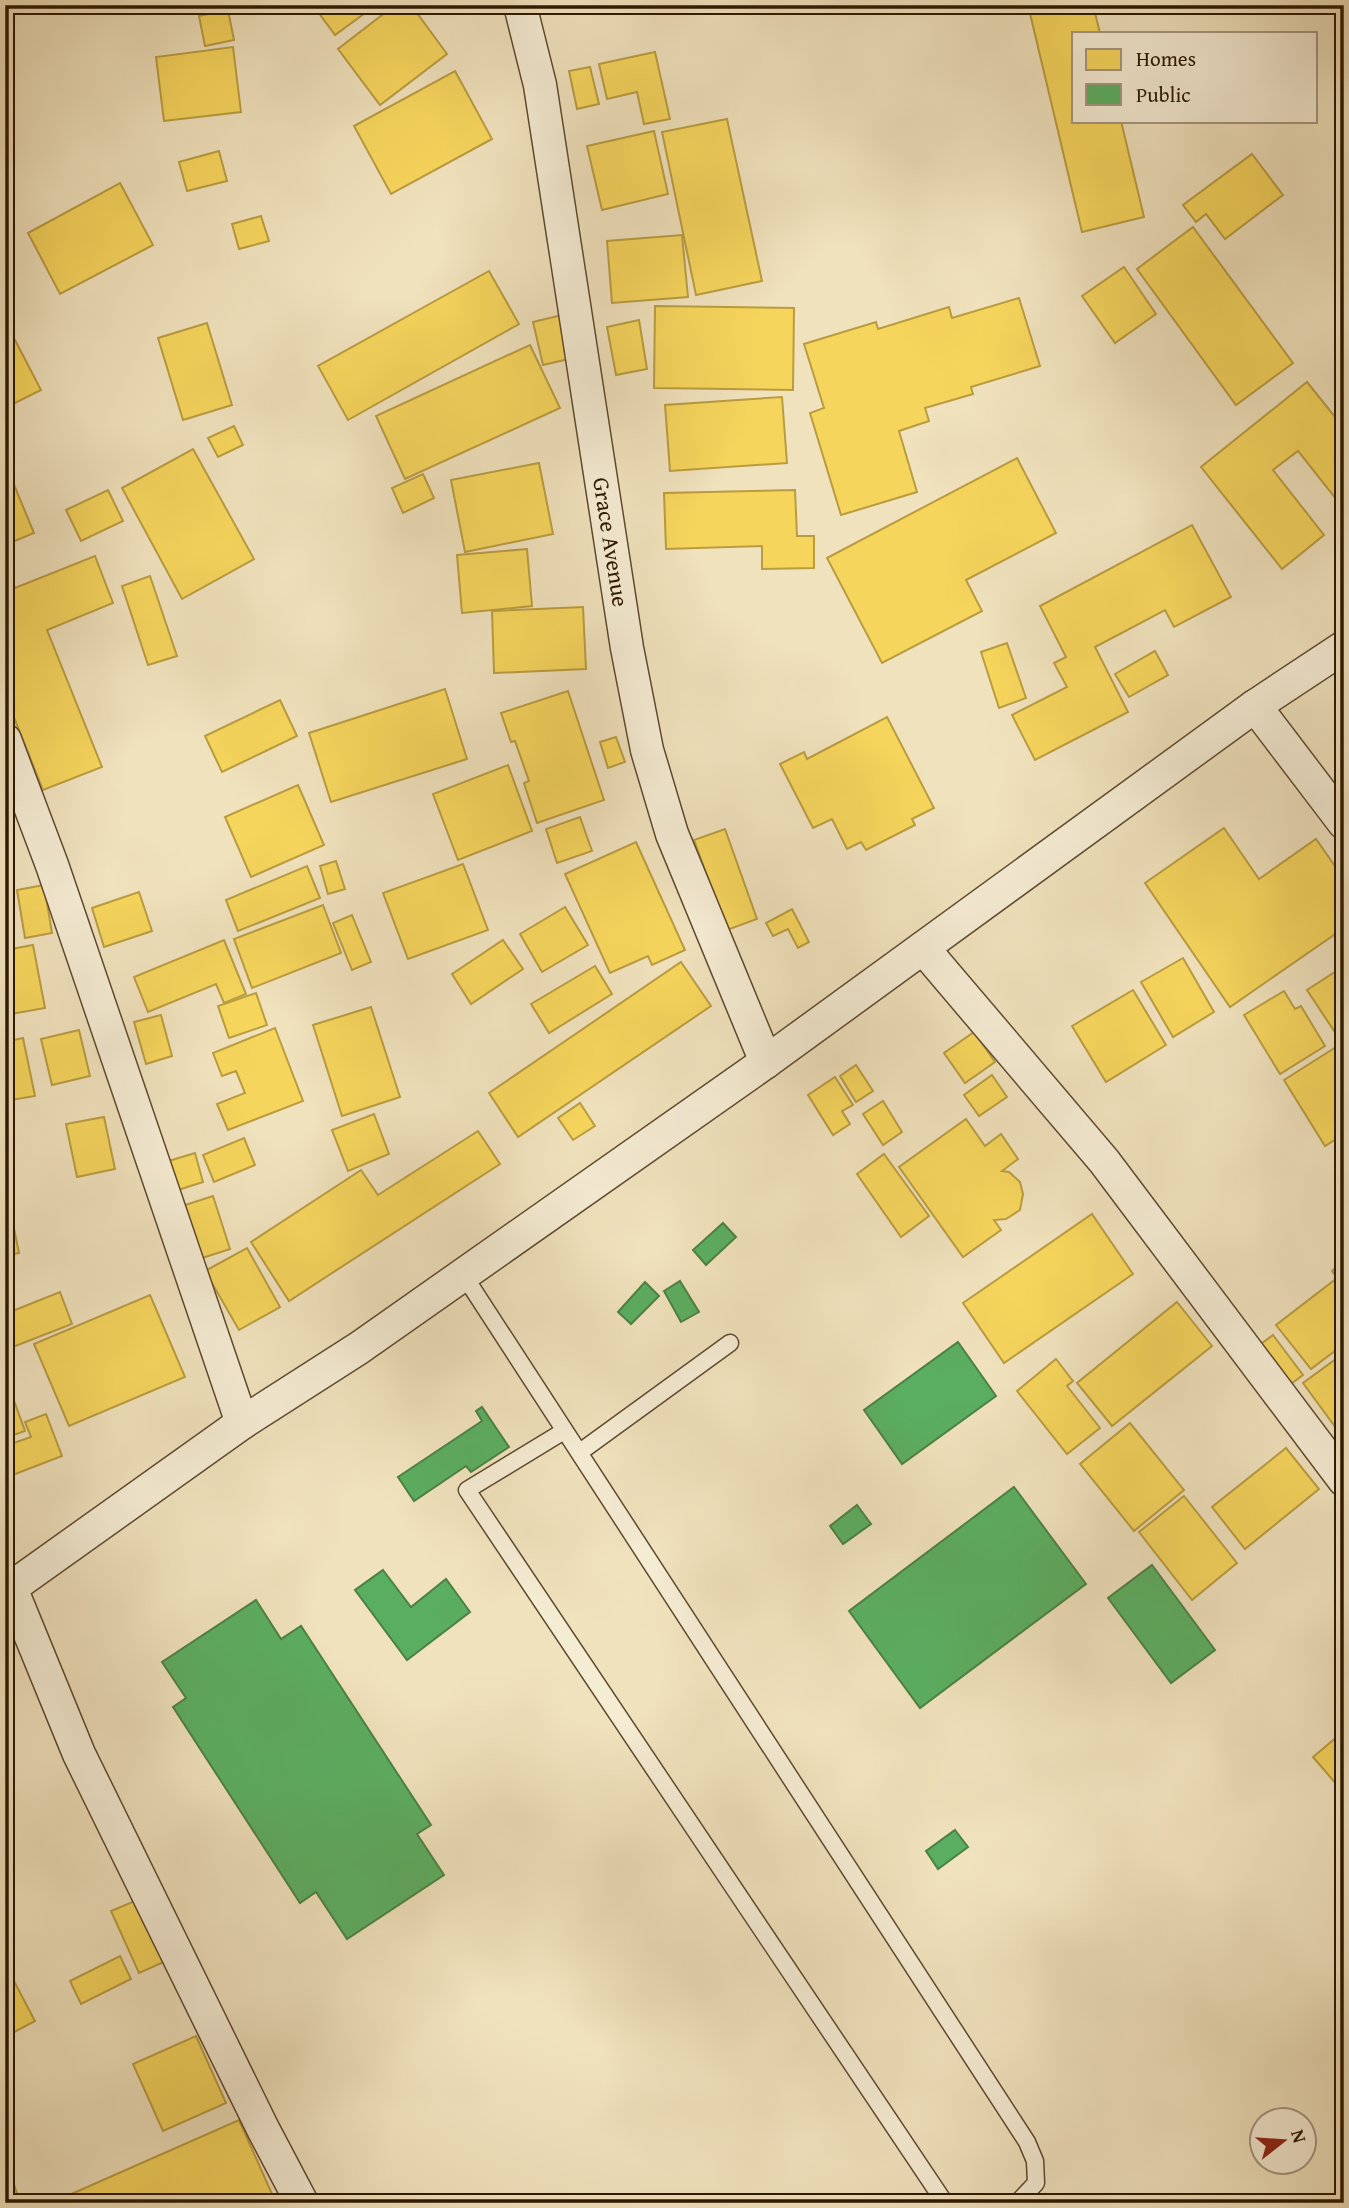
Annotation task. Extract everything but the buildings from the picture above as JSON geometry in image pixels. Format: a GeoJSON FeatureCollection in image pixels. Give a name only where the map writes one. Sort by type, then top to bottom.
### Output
{"type":"FeatureCollection","features":[{"type":"Feature","properties":{"kind":"street","name":"Grace Avenue"},"geometry":{"type":"LineString","coordinates":[[520,5],[540,85],[627,648],[647,750],[671,834],[766,1062]]}},
{"type":"Feature","properties":{"kind":"street"},"geometry":{"type":"LineString","coordinates":[[302,2203],[79,1754],[8,1590],[242,1423],[359,1348],[766,1062],[1255,706],[1344,647]]}},
{"type":"Feature","properties":{"kind":"street"},"geometry":{"type":"LineString","coordinates":[[1255,706],[1344,822]]}},
{"type":"Feature","properties":{"kind":"street"},"geometry":{"type":"LineString","coordinates":[[5,740],[57,878],[242,1423]]}},
{"type":"Feature","properties":{"kind":"street"},"geometry":{"type":"LineString","coordinates":[[923,948],[1104,1161],[1344,1480]]}},
{"type":"Feature","properties":{"kind":"lane"},"geometry":{"type":"LineString","coordinates":[[463,1274],[1027,2142],[1035,2161],[1036,2183],[1017,2203]]}},
{"type":"Feature","properties":{"kind":"lane"},"geometry":{"type":"LineString","coordinates":[[579,1452],[730,1343]]}},
{"type":"Feature","properties":{"kind":"lane"},"geometry":{"type":"LineString","coordinates":[[564,1431],[467,1490],[945,2203]]}}]}
